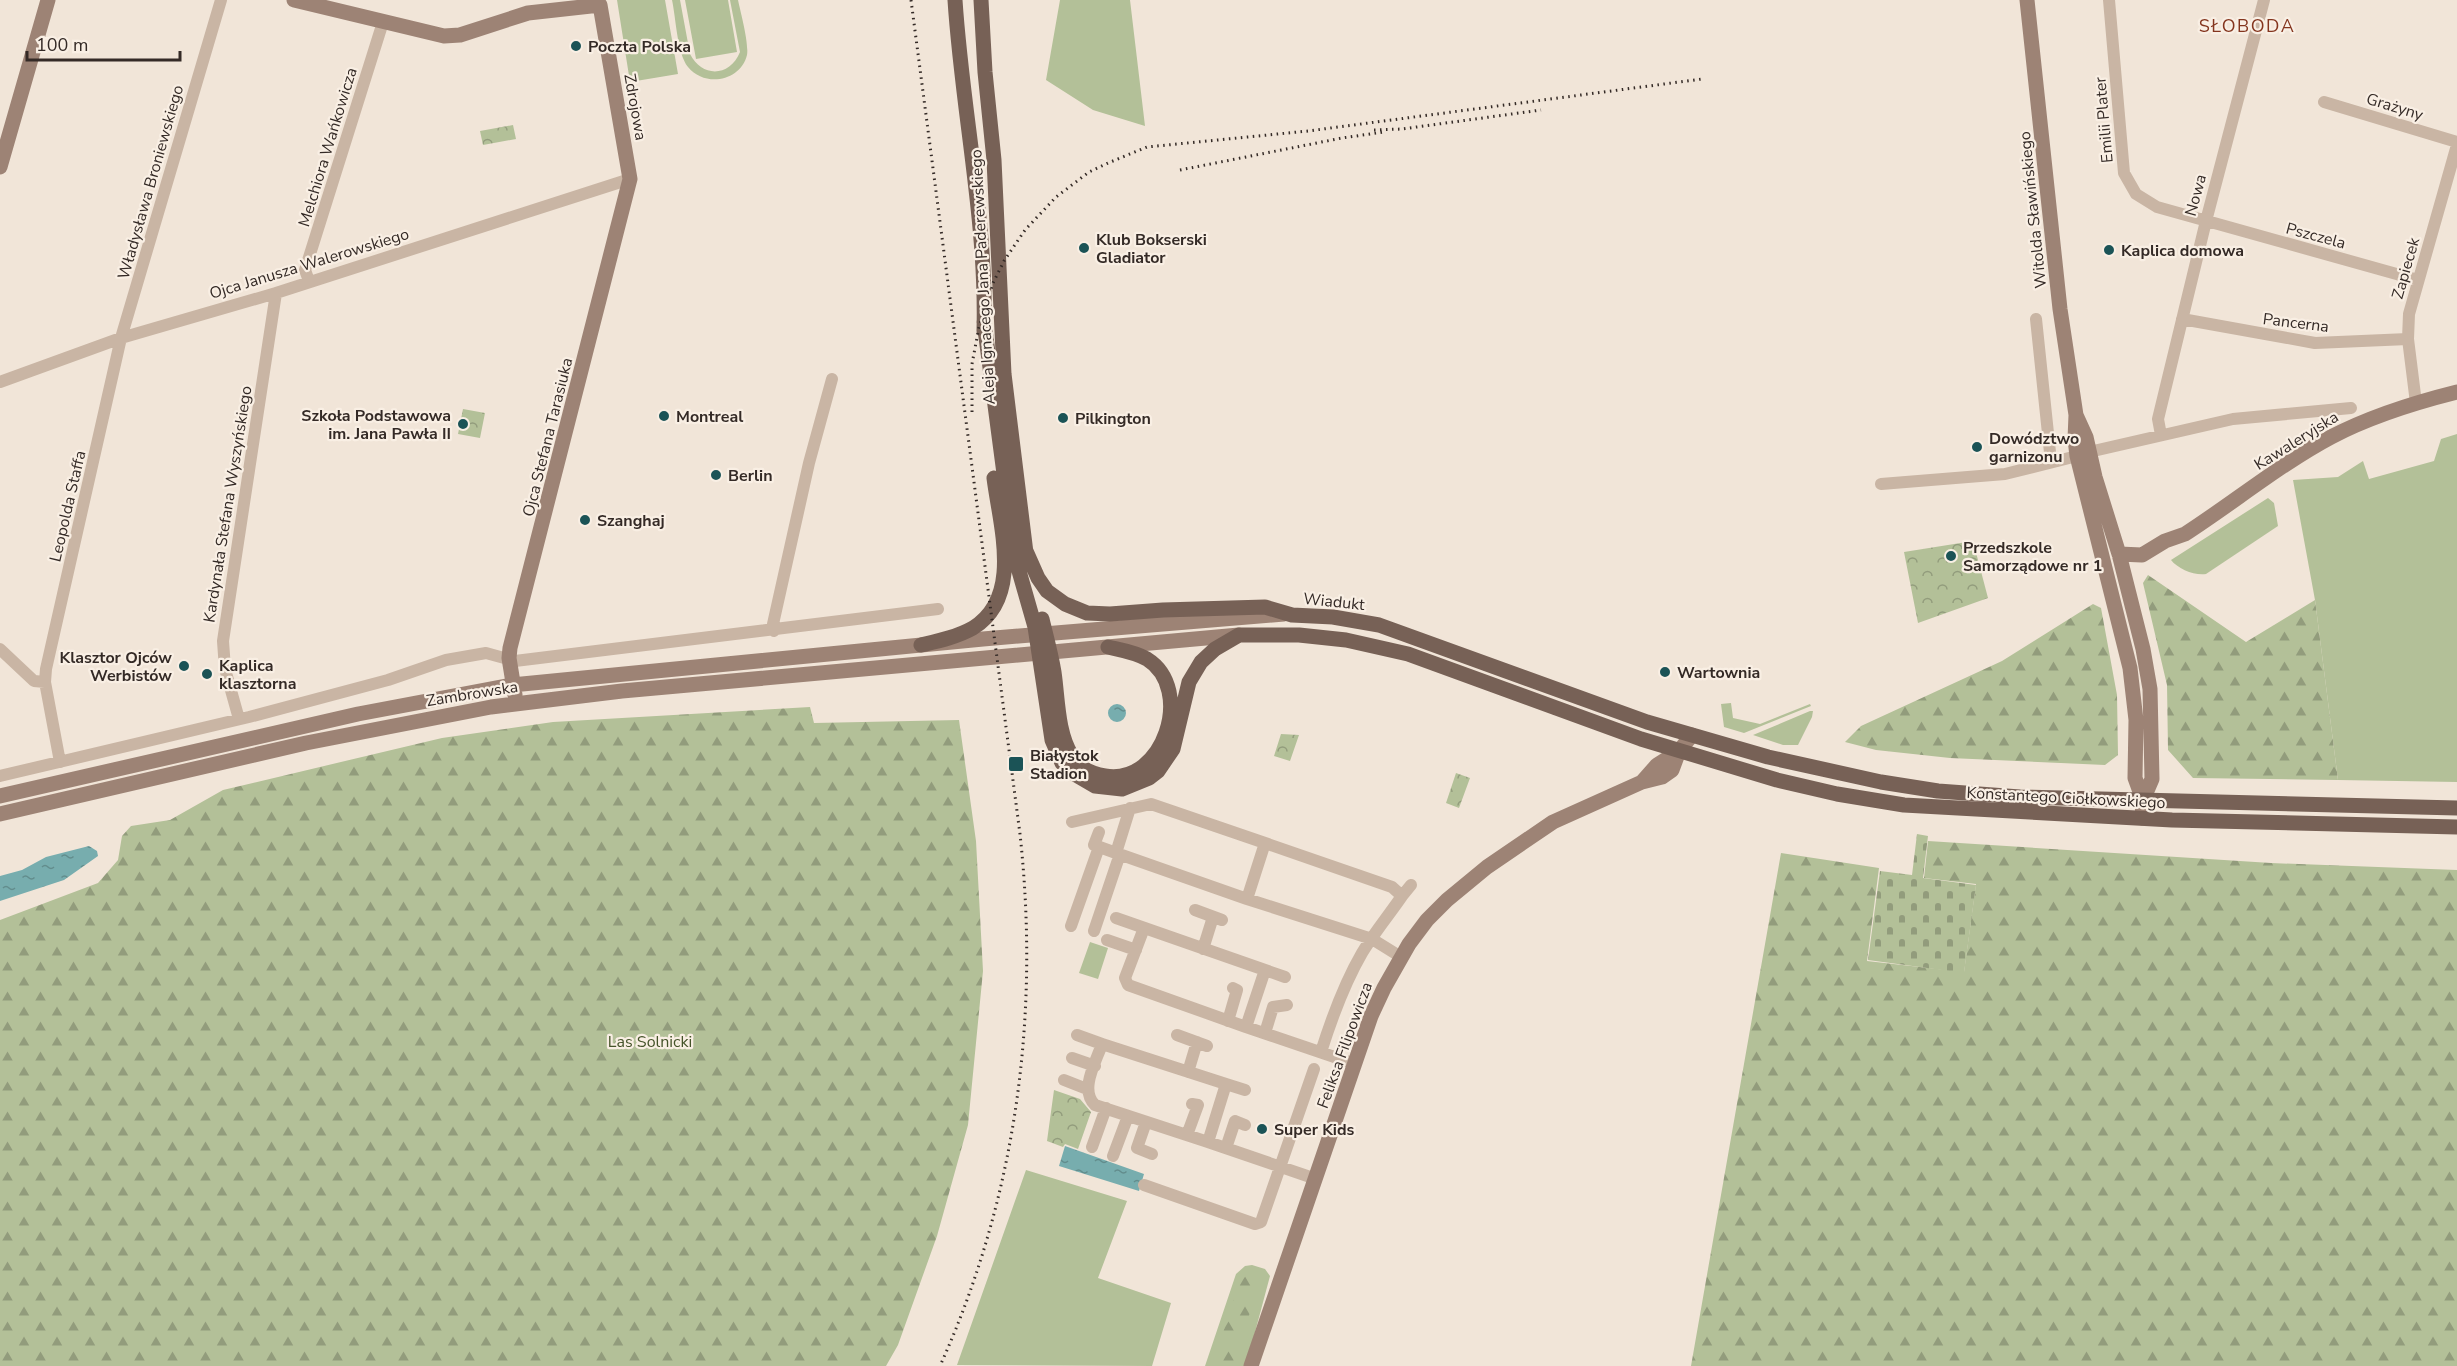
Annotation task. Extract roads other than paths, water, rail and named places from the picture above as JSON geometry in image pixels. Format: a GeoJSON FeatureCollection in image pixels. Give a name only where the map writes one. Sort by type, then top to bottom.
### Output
{"type":"FeatureCollection","features":[{"type":"Feature","properties":{"kind":"main road"},"geometry":{"type":"LineString","coordinates":[[0,167],[48,0]]}},
{"type":"Feature","properties":{"kind":"main road","name":"Zdrojowa"},"geometry":{"type":"LineString","coordinates":[[294,0],[444,36],[460,35],[528,13],[599,2],[630,179]]}},
{"type":"Feature","properties":{"kind":"main road","name":"Aleja Ignacego Jana Paderewskiego"},"geometry":{"type":"LineString","coordinates":[[955,0],[959,58],[982,268],[984,321]]}},
{"type":"Feature","properties":{"kind":"main road","name":"Aleja Ignacego Jana Paderewskiego"},"geometry":{"type":"LineString","coordinates":[[981,0],[985,72],[993,148],[1004,374],[1026,551]]}},
{"type":"Feature","properties":{"kind":"main road","name":"Witolda Sławińskiego"},"geometry":{"type":"LineString","coordinates":[[2027,0],[2060,309],[2076,415],[2082,425],[2083,454],[2103,558],[2133,688],[2136,720],[2135,778],[2143,800]]}},
{"type":"Feature","properties":{"kind":"main road","name":"Ojca Stefana Tarasiuka"},"geometry":{"type":"LineString","coordinates":[[516,704],[508,658],[630,179]]}},
{"type":"Feature","properties":{"kind":"main road"},"geometry":{"type":"LineString","coordinates":[[921,645],[952,637],[981,621],[1000,596],[1005,572],[987,416],[983,368],[984,321]]}},
{"type":"Feature","properties":{"kind":"main road"},"geometry":{"type":"LineString","coordinates":[[984,321],[1015,557],[1035,627],[1052,740],[1062,763],[1078,778],[1104,788],[1122,789],[1149,778],[1166,761],[1173,749],[1185,696],[1194,672],[1215,650],[1239,635]]}},
{"type":"Feature","properties":{"kind":"main road","name":"Kawaleryjska"},"geometry":{"type":"LineString","coordinates":[[2103,558],[2119,554],[2140,543],[2165,541],[2185,534],[2329,438],[2384,413],[2457,392]]}},
{"type":"Feature","properties":{"kind":"main road","name":"Witolda Sławińskiego"},"geometry":{"type":"LineString","coordinates":[[2083,454],[2119,554],[2143,649],[2150,689],[2152,779],[2143,800],[2142,818]]}},
{"type":"Feature","properties":{"kind":"main road"},"geometry":{"type":"LineString","coordinates":[[1026,551],[1038,578],[1047,591],[1065,604],[1087,613],[1265,607],[1292,615]]}},
{"type":"Feature","properties":{"kind":"main road"},"geometry":{"type":"LineString","coordinates":[[1026,551],[1032,587],[1048,642],[1066,745],[1078,764],[1091,773],[1120,777],[1140,770],[1157,753],[1166,728],[1170,696],[1164,677],[1152,663],[1135,654],[1108,647]]}},
{"type":"Feature","properties":{"kind":"main road","name":"Wiadukt"},"geometry":{"type":"LineString","coordinates":[[953,643],[1241,616],[1292,615],[1354,620],[1400,631],[1647,722],[1692,735]]}},
{"type":"Feature","properties":{"kind":"main road"},"geometry":{"type":"LineString","coordinates":[[1108,647],[1239,635],[1320,636],[1391,649],[1442,665],[1630,736],[1679,751]]}},
{"type":"Feature","properties":{"kind":"main road","name":"Zambrowska"},"geometry":{"type":"LineString","coordinates":[[0,796],[358,714],[512,685],[953,643]]}},
{"type":"Feature","properties":{"kind":"main road","name":"Zambrowska"},"geometry":{"type":"LineString","coordinates":[[0,814],[316,741],[446,715],[516,704],[634,690],[1108,647]]}},
{"type":"Feature","properties":{"kind":"main road","name":"Konstantego Ciołkowskiego"},"geometry":{"type":"LineString","coordinates":[[1692,735],[1815,768],[1938,791],[2143,800],[2457,808]]}},
{"type":"Feature","properties":{"kind":"main road","name":"Feliksa Filipowicza"},"geometry":{"type":"LineString","coordinates":[[1251,1366],[1371,1016],[1401,957],[1427,920],[1487,867],[1553,822],[1642,782],[1657,765],[1679,751],[1692,735]]}},
{"type":"Feature","properties":{"kind":"main road","name":"Konstantego Ciołkowskiego"},"geometry":{"type":"LineString","coordinates":[[1679,751],[1777,780],[1837,794],[1926,808],[2142,818],[2457,827]]}},
{"type":"Feature","properties":{"kind":"main road"},"geometry":{"type":"LineString","coordinates":[[1990,812],[1991,795]]}},
{"type":"Feature","properties":{"kind":"street","name":"Władysława Broniewskiego"},"geometry":{"type":"LineString","coordinates":[[121,338],[221,0]]}},
{"type":"Feature","properties":{"kind":"street","name":"Emilii Plater"},"geometry":{"type":"LineString","coordinates":[[2109,0],[2124,173],[2136,194],[2147,202],[2206,221]]}},
{"type":"Feature","properties":{"kind":"street","name":"Nowa"},"geometry":{"type":"LineString","coordinates":[[2161,435],[2158,419],[2206,221],[2264,0]]}},
{"type":"Feature","properties":{"kind":"street","name":"Melchiora Wańkowicza"},"geometry":{"type":"LineString","coordinates":[[309,281],[305,270],[383,22]]}},
{"type":"Feature","properties":{"kind":"street","name":"Grażyny"},"geometry":{"type":"LineString","coordinates":[[2324,102],[2457,143]]}},
{"type":"Feature","properties":{"kind":"street","name":"Zapiecek"},"geometry":{"type":"LineString","coordinates":[[2416,403],[2408,339],[2409,314],[2457,143]]}},
{"type":"Feature","properties":{"kind":"street","name":"Ojca Janusza Walerowskiego"},"geometry":{"type":"LineString","coordinates":[[0,382],[121,338],[276,292],[630,179]]}},
{"type":"Feature","properties":{"kind":"street","name":"Pszczela"},"geometry":{"type":"LineString","coordinates":[[2206,221],[2418,280]]}},
{"type":"Feature","properties":{"kind":"street","name":"Kardynała Stefana Wyszyńskiego"},"geometry":{"type":"LineString","coordinates":[[239,719],[225,669],[223,641],[276,292]]}},
{"type":"Feature","properties":{"kind":"street"},"geometry":{"type":"LineString","coordinates":[[2036,319],[2051,462]]}},
{"type":"Feature","properties":{"kind":"street","name":"Pancerna"},"geometry":{"type":"LineString","coordinates":[[2182,319],[2315,343],[2408,339]]}},
{"type":"Feature","properties":{"kind":"street","name":"Leopolda Staffa"},"geometry":{"type":"LineString","coordinates":[[60,762],[45,682],[46,669],[121,338]]}},
{"type":"Feature","properties":{"kind":"street"},"geometry":{"type":"LineString","coordinates":[[774,631],[773,624],[808,463],[832,379]]}},
{"type":"Feature","properties":{"kind":"street","name":"Kawaleryjska"},"geometry":{"type":"LineString","coordinates":[[1881,484],[2005,474],[2233,419],[2351,408]]}},
{"type":"Feature","properties":{"kind":"street","name":"Zambrowska"},"geometry":{"type":"LineString","coordinates":[[0,776],[239,719],[388,680],[446,660],[477,654],[515,661],[774,631],[938,609]]}},
{"type":"Feature","properties":{"kind":"street"},"geometry":{"type":"LineString","coordinates":[[0,649],[34,681],[45,682]]}},
{"type":"Feature","properties":{"kind":"street"},"geometry":{"type":"LineString","coordinates":[[1072,822],[1147,804],[1155,805],[1392,887],[1402,896]]}},
{"type":"Feature","properties":{"kind":"street"},"geometry":{"type":"LineString","coordinates":[[1094,931],[1130,808]]}},
{"type":"Feature","properties":{"kind":"street"},"geometry":{"type":"LineString","coordinates":[[1099,832],[1094,845],[1247,899],[1372,939],[1401,957]]}},
{"type":"Feature","properties":{"kind":"street"},"geometry":{"type":"LineString","coordinates":[[1247,899],[1265,843]]}},
{"type":"Feature","properties":{"kind":"street"},"geometry":{"type":"LineString","coordinates":[[1071,926],[1099,847]]}},
{"type":"Feature","properties":{"kind":"street"},"geometry":{"type":"LineString","coordinates":[[1321,1052],[1335,1008],[1362,953],[1411,885]]}},
{"type":"Feature","properties":{"kind":"street"},"geometry":{"type":"LineString","coordinates":[[1195,910],[1217,918],[1203,949]]}},
{"type":"Feature","properties":{"kind":"street"},"geometry":{"type":"LineString","coordinates":[[1116,918],[1285,977]]}},
{"type":"Feature","properties":{"kind":"street"},"geometry":{"type":"LineString","coordinates":[[1144,928],[1125,978],[1128,985],[1355,1064]]}},
{"type":"Feature","properties":{"kind":"street"},"geometry":{"type":"LineString","coordinates":[[1107,940],[1136,950]]}},
{"type":"Feature","properties":{"kind":"street"},"geometry":{"type":"LineString","coordinates":[[1246,1027],[1265,970]]}},
{"type":"Feature","properties":{"kind":"street"},"geometry":{"type":"LineString","coordinates":[[1228,1020],[1237,990],[1233,988]]}},
{"type":"Feature","properties":{"kind":"street"},"geometry":{"type":"LineString","coordinates":[[1264,1033],[1273,1007],[1287,1005]]}},
{"type":"Feature","properties":{"kind":"street"},"geometry":{"type":"LineString","coordinates":[[1077,1035],[1245,1090]]}},
{"type":"Feature","properties":{"kind":"street"},"geometry":{"type":"LineString","coordinates":[[1177,1035],[1202,1044],[1188,1072]]}},
{"type":"Feature","properties":{"kind":"street"},"geometry":{"type":"LineString","coordinates":[[1102,1044],[1087,1089],[1090,1100],[1128,1116],[1316,1179]]}},
{"type":"Feature","properties":{"kind":"street"},"geometry":{"type":"LineString","coordinates":[[1072,1058],[1095,1065]]}},
{"type":"Feature","properties":{"kind":"street"},"geometry":{"type":"LineString","coordinates":[[1144,1185],[1256,1224],[1261,1222],[1314,1069]]}},
{"type":"Feature","properties":{"kind":"street"},"geometry":{"type":"LineString","coordinates":[[1064,1080],[1087,1089]]}},
{"type":"Feature","properties":{"kind":"street"},"geometry":{"type":"LineString","coordinates":[[1208,1142],[1226,1084]]}},
{"type":"Feature","properties":{"kind":"street"},"geometry":{"type":"LineString","coordinates":[[1187,1135],[1198,1106],[1192,1104]]}},
{"type":"Feature","properties":{"kind":"street"},"geometry":{"type":"LineString","coordinates":[[1092,1147],[1106,1108]]}},
{"type":"Feature","properties":{"kind":"street"},"geometry":{"type":"LineString","coordinates":[[1113,1155],[1128,1116]]}},
{"type":"Feature","properties":{"kind":"street"},"geometry":{"type":"LineString","coordinates":[[1226,1148],[1234,1121],[1245,1125]]}},
{"type":"Feature","properties":{"kind":"street"},"geometry":{"type":"LineString","coordinates":[[1146,1122],[1137,1148],[1152,1154]]}},
{"type":"Feature","properties":{"kind":"water"},"geometry":{"type":"Polygon","coordinates":[[[1117,704],[1123,707],[1126,713],[1123,719],[1117,722],[1111,719],[1108,713],[1111,707],[1117,704]]]}},
{"type":"Feature","properties":{"kind":"water"},"geometry":{"type":"Polygon","coordinates":[[[89,846],[97,851],[98,856],[64,880],[0,901],[0,876],[22,870],[46,857],[89,846]]]}},
{"type":"Feature","properties":{"kind":"water"},"geometry":{"type":"Polygon","coordinates":[[[1065,1146],[1144,1174],[1139,1191],[1059,1166],[1065,1146]]]}},
{"type":"Feature","properties":{"kind":"railway"},"geometry":{"type":"LineString","coordinates":[[911,0],[1020,834],[1027,971],[1024,1038],[1016,1106],[1004,1172],[987,1238],[966,1302],[940,1366]]}},
{"type":"Feature","properties":{"kind":"railway"},"geometry":{"type":"LineString","coordinates":[[972,412],[972,364],[979,327],[993,283],[1004,261],[1025,230],[1056,197],[1089,172],[1108,163],[1147,147],[1308,131],[1702,79]]}},
{"type":"Feature","properties":{"kind":"railway"},"geometry":{"type":"LineString","coordinates":[[1374,130],[1402,129],[1541,110]]}},
{"type":"Feature","properties":{"kind":"railway"},"geometry":{"type":"LineString","coordinates":[[1180,170],[1384,132]]}},
{"type":"Feature","properties":{"kind":"place","name":"Poczta Polska"},"geometry":{"type":"Point","coordinates":[576,46]}},
{"type":"Feature","properties":{"kind":"place","name":"Klub Bokserski Gladiator"},"geometry":{"type":"Point","coordinates":[1084,248]}},
{"type":"Feature","properties":{"kind":"place","name":"Kaplica domowa"},"geometry":{"type":"Point","coordinates":[2109,250]}},
{"type":"Feature","properties":{"kind":"place","name":"Montreal"},"geometry":{"type":"Point","coordinates":[664,416]}},
{"type":"Feature","properties":{"kind":"place","name":"Pilkington"},"geometry":{"type":"Point","coordinates":[1063,418]}},
{"type":"Feature","properties":{"kind":"place","name":"Szkoła Podstawowa im. Jana Pawła II"},"geometry":{"type":"Point","coordinates":[463,424]}},
{"type":"Feature","properties":{"kind":"place","name":"Dowództwo garnizonu"},"geometry":{"type":"Point","coordinates":[1977,447]}},
{"type":"Feature","properties":{"kind":"place","name":"Berlin"},"geometry":{"type":"Point","coordinates":[716,475]}},
{"type":"Feature","properties":{"kind":"place","name":"Szanghaj"},"geometry":{"type":"Point","coordinates":[585,520]}},
{"type":"Feature","properties":{"kind":"place","name":"Przedszkole Samorządowe nr 1"},"geometry":{"type":"Point","coordinates":[1951,556]}},
{"type":"Feature","properties":{"kind":"place","name":"Klasztor Ojców Werbistów"},"geometry":{"type":"Point","coordinates":[184,666]}},
{"type":"Feature","properties":{"kind":"place","name":"Wartownia"},"geometry":{"type":"Point","coordinates":[1665,672]}},
{"type":"Feature","properties":{"kind":"place","name":"Kaplica klasztorna"},"geometry":{"type":"Point","coordinates":[207,674]}},
{"type":"Feature","properties":{"kind":"place","name":"Białystok Stadion"},"geometry":{"type":"Point","coordinates":[1016,764]}},
{"type":"Feature","properties":{"kind":"place","name":"Super Kids"},"geometry":{"type":"Point","coordinates":[1262,1129]}},
{"type":"Feature","properties":{"kind":"district","name":"SŁOBODA"},"geometry":{"type":"Point","coordinates":[2247,26]}},
{"type":"Feature","properties":{"kind":"park label","name":"Las Solnicki"},"geometry":{"type":"Point","coordinates":[650,1041]}}]}
